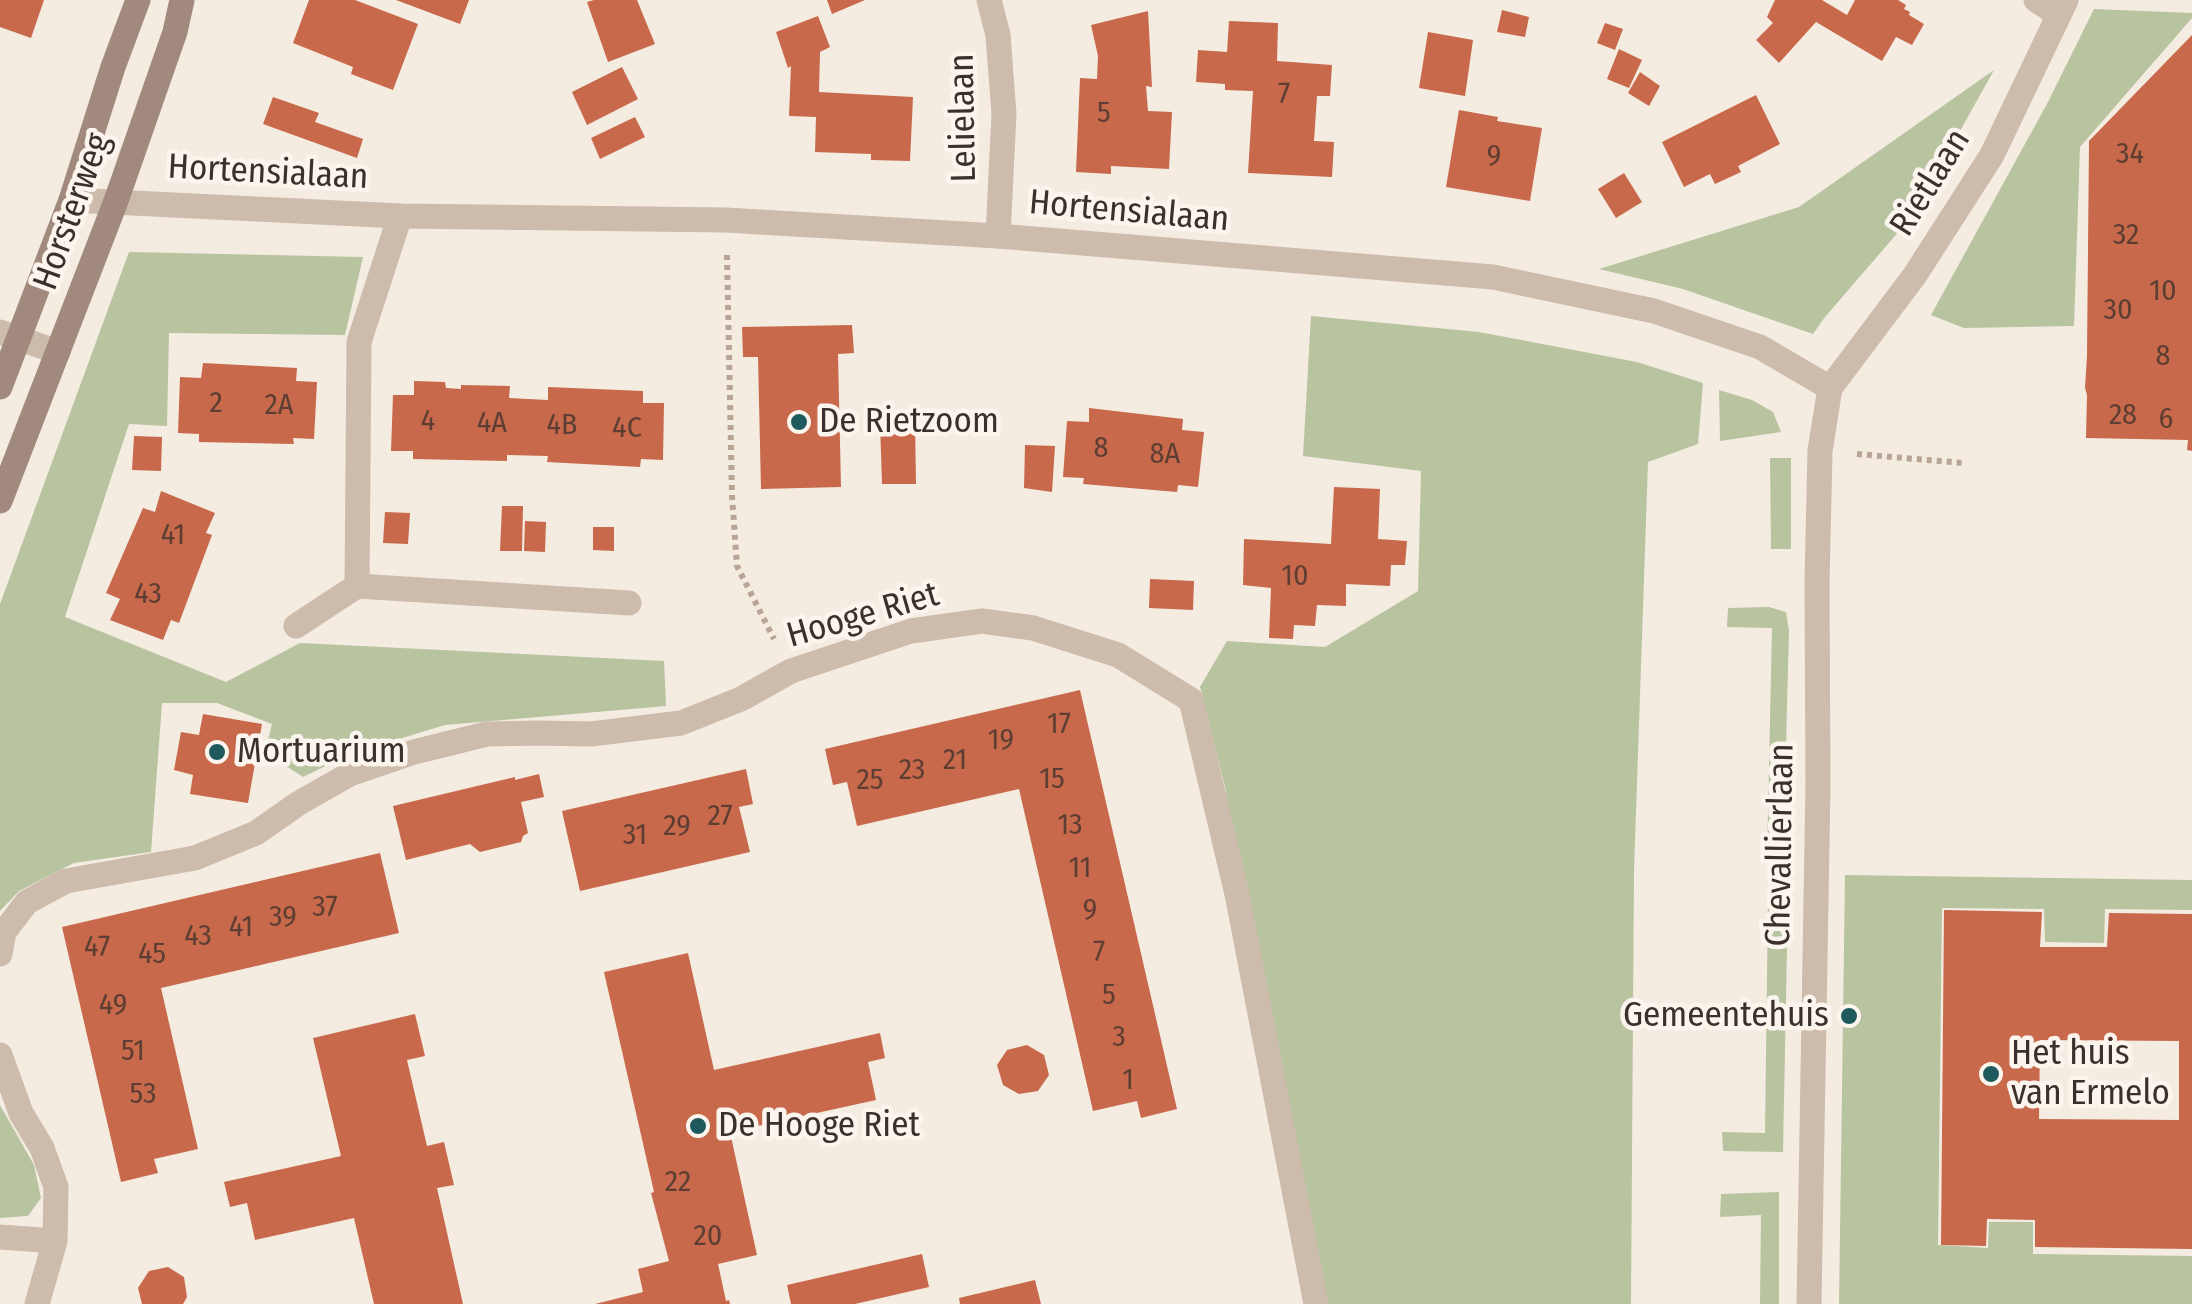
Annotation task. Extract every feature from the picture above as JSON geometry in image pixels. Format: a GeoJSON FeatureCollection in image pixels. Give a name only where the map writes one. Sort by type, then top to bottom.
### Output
{"type":"FeatureCollection","features":[{"type":"Feature","properties":{"kind":"main road","name":"Horsterweg"},"geometry":{"type":"LineString","coordinates":[[0,387],[9,335],[71,200],[138,0]]}},
{"type":"Feature","properties":{"kind":"main road","name":"Horsterweg"},"geometry":{"type":"LineString","coordinates":[[0,502],[116,201],[175,32],[182,0]]}},
{"type":"Feature","properties":{"kind":"street","name":"Lelielaan"},"geometry":{"type":"LineString","coordinates":[[990,0],[998,34],[1004,114],[998,236]]}},
{"type":"Feature","properties":{"kind":"street"},"geometry":{"type":"LineString","coordinates":[[2036,0],[2063,7]]}},
{"type":"Feature","properties":{"kind":"street","name":"Rietlaan"},"geometry":{"type":"LineString","coordinates":[[1830,388],[1914,275],[1992,155],[2063,7]]}},
{"type":"Feature","properties":{"kind":"street","name":"Hortensialaan"},"geometry":{"type":"LineString","coordinates":[[71,200],[400,216],[726,220],[998,236],[1492,277],[1654,311],[1760,347],[1830,388]]}},
{"type":"Feature","properties":{"kind":"street","name":"Hortensialaan"},"geometry":{"type":"LineString","coordinates":[[357,586],[359,342],[400,216]]}},
{"type":"Feature","properties":{"kind":"street"},"geometry":{"type":"LineString","coordinates":[[9,335],[58,352]]}},
{"type":"Feature","properties":{"kind":"street","name":"Chevallierlaan"},"geometry":{"type":"LineString","coordinates":[[1808,1304],[1820,451],[1830,388]]}},
{"type":"Feature","properties":{"kind":"street"},"geometry":{"type":"LineString","coordinates":[[296,626],[357,586],[630,603]]}},
{"type":"Feature","properties":{"kind":"street","name":"Hooge Riet"},"geometry":{"type":"LineString","coordinates":[[0,954],[4,932],[27,902],[66,882],[195,858],[256,833],[299,802],[350,774],[414,752],[486,734],[591,734],[680,723],[741,700],[791,671],[911,631],[982,621],[1033,628],[1118,655],[1191,700],[1236,894],[1316,1304]]}},
{"type":"Feature","properties":{"kind":"street"},"geometry":{"type":"LineString","coordinates":[[0,1054],[21,1114],[42,1148],[56,1187],[55,1241],[37,1304]]}},
{"type":"Feature","properties":{"kind":"street"},"geometry":{"type":"LineString","coordinates":[[0,1237],[55,1241]]}},
{"type":"Feature","properties":{"kind":"path"},"geometry":{"type":"LineString","coordinates":[[726,220],[732,496],[738,566],[791,671]]}},
{"type":"Feature","properties":{"kind":"path"},"geometry":{"type":"LineString","coordinates":[[1820,451],[1964,463]]}},
{"type":"Feature","properties":{"kind":"green space"},"geometry":{"type":"Polygon","coordinates":[[[2094,9],[2192,13],[2192,18],[2080,147],[2074,326],[1964,328],[1931,315],[2048,102],[2094,9]]]}},
{"type":"Feature","properties":{"kind":"green space"},"geometry":{"type":"Polygon","coordinates":[[[1994,70],[1913,215],[1813,334],[1683,289],[1599,269],[1799,207],[1994,70]]]}},
{"type":"Feature","properties":{"kind":"green space"},"geometry":{"type":"Polygon","coordinates":[[[129,252],[363,257],[345,335],[169,333],[167,426],[129,424],[65,617],[226,682],[300,643],[664,661],[666,706],[445,725],[350,754],[303,777],[265,752],[272,724],[217,703],[162,703],[151,852],[74,863],[19,891],[0,911],[0,604],[129,252]]]}},
{"type":"Feature","properties":{"kind":"green space"},"geometry":{"type":"Polygon","coordinates":[[[1311,316],[1479,332],[1637,362],[1703,383],[1698,444],[1648,462],[1634,870],[1631,1304],[1328,1304],[1225,787],[1200,687],[1227,641],[1325,647],[1418,591],[1421,471],[1303,456],[1311,316]]]}},
{"type":"Feature","properties":{"kind":"green space"},"geometry":{"type":"Polygon","coordinates":[[[1719,390],[1752,400],[1773,412],[1781,432],[1720,441],[1719,390]]]}},
{"type":"Feature","properties":{"kind":"green space"},"geometry":{"type":"Polygon","coordinates":[[[1770,458],[1791,458],[1791,549],[1771,549],[1770,458]]]}},
{"type":"Feature","properties":{"kind":"green space"},"geometry":{"type":"Polygon","coordinates":[[[1769,607],[1786,612],[1789,631],[1783,859],[1767,859],[1772,628],[1727,627],[1728,608],[1769,607]]]}},
{"type":"Feature","properties":{"kind":"green space"},"geometry":{"type":"Polygon","coordinates":[[[1845,875],[2192,880],[2192,910],[2105,909],[2104,943],[2045,942],[2044,909],[1942,908],[1938,1245],[1988,1248],[1989,1222],[2033,1222],[2033,1254],[2192,1256],[2192,1304],[1839,1304],[1845,875]]]}},
{"type":"Feature","properties":{"kind":"green space"},"geometry":{"type":"Polygon","coordinates":[[[1788,896],[1783,1152],[1723,1151],[1722,1132],[1765,1133],[1768,897],[1788,896]]]}},
{"type":"Feature","properties":{"kind":"green space"},"geometry":{"type":"Polygon","coordinates":[[[0,1105],[34,1165],[41,1198],[28,1216],[0,1218],[0,1105]]]}},
{"type":"Feature","properties":{"kind":"green space"},"geometry":{"type":"Polygon","coordinates":[[[1779,1192],[1779,1304],[1760,1304],[1761,1215],[1720,1217],[1721,1194],[1779,1192]]]}},
{"type":"Feature","properties":{"kind":"building"},"geometry":{"type":"Polygon","coordinates":[[[0,0],[44,0],[31,38],[0,27],[0,0]]]}},
{"type":"Feature","properties":{"kind":"building"},"geometry":{"type":"Polygon","coordinates":[[[309,0],[355,0],[418,24],[393,90],[351,74],[353,67],[293,43],[309,0]]]}},
{"type":"Feature","properties":{"kind":"building"},"geometry":{"type":"Polygon","coordinates":[[[396,0],[469,0],[460,24],[396,0]]]}},
{"type":"Feature","properties":{"kind":"building"},"geometry":{"type":"Polygon","coordinates":[[[637,0],[655,44],[608,62],[587,2],[637,0]]]}},
{"type":"Feature","properties":{"kind":"building"},"geometry":{"type":"Polygon","coordinates":[[[827,0],[865,0],[832,14],[827,0]]]}},
{"type":"Feature","properties":{"kind":"building"},"geometry":{"type":"Polygon","coordinates":[[[1775,0],[1822,0],[1847,15],[1855,0],[1898,0],[1906,5],[1904,9],[1909,15],[1924,24],[1912,45],[1896,37],[1882,61],[1816,22],[1779,63],[1756,40],[1773,23],[1767,17],[1775,0]]]}},
{"type":"Feature","properties":{"kind":"building"},"geometry":{"type":"Polygon","coordinates":[[[1502,10],[1529,17],[1525,37],[1497,32],[1502,10]]]}},
{"type":"Feature","properties":{"kind":"building"},"geometry":{"type":"Polygon","coordinates":[[[1148,11],[1152,87],[1146,86],[1148,111],[1172,112],[1169,169],[1111,166],[1111,174],[1076,172],[1080,78],[1097,79],[1098,56],[1091,25],[1148,11]]]}},
{"type":"Feature","properties":{"kind":"building"},"geometry":{"type":"Polygon","coordinates":[[[818,16],[830,47],[820,52],[819,92],[913,97],[910,161],[871,160],[871,154],[815,152],[816,117],[789,116],[791,66],[788,68],[776,32],[818,16]]]}},
{"type":"Feature","properties":{"kind":"building"},"geometry":{"type":"Polygon","coordinates":[[[1229,21],[1278,23],[1277,61],[1332,65],[1330,96],[1317,96],[1314,141],[1334,142],[1332,177],[1248,173],[1253,91],[1225,90],[1225,84],[1196,82],[1198,50],[1227,52],[1229,21]]]}},
{"type":"Feature","properties":{"kind":"building"},"geometry":{"type":"Polygon","coordinates":[[[1605,23],[1623,29],[1615,50],[1597,43],[1605,23]]]}},
{"type":"Feature","properties":{"kind":"building"},"geometry":{"type":"Polygon","coordinates":[[[1428,32],[1473,40],[1465,96],[1419,88],[1428,32]]]}},
{"type":"Feature","properties":{"kind":"building"},"geometry":{"type":"Polygon","coordinates":[[[2192,35],[2192,451],[2187,450],[2188,440],[2086,438],[2089,141],[2192,35]]]}},
{"type":"Feature","properties":{"kind":"building"},"geometry":{"type":"Polygon","coordinates":[[[1619,49],[1642,60],[1629,88],[1607,79],[1619,49]]]}},
{"type":"Feature","properties":{"kind":"building"},"geometry":{"type":"Polygon","coordinates":[[[622,67],[638,99],[587,125],[572,92],[622,67]]]}},
{"type":"Feature","properties":{"kind":"building"},"geometry":{"type":"Polygon","coordinates":[[[1640,72],[1660,86],[1649,106],[1628,93],[1640,72]]]}},
{"type":"Feature","properties":{"kind":"building"},"geometry":{"type":"Polygon","coordinates":[[[1756,95],[1780,144],[1738,166],[1741,172],[1715,184],[1710,174],[1684,187],[1662,142],[1756,95]]]}},
{"type":"Feature","properties":{"kind":"building"},"geometry":{"type":"Polygon","coordinates":[[[273,97],[319,113],[315,122],[363,139],[357,158],[263,124],[273,97]]]}},
{"type":"Feature","properties":{"kind":"building"},"geometry":{"type":"Polygon","coordinates":[[[1459,110],[1542,128],[1530,201],[1446,187],[1459,110]]]}},
{"type":"Feature","properties":{"kind":"building"},"geometry":{"type":"Polygon","coordinates":[[[635,117],[645,137],[600,159],[591,138],[635,117]]]}},
{"type":"Feature","properties":{"kind":"building"},"geometry":{"type":"Polygon","coordinates":[[[1624,173],[1642,202],[1616,218],[1598,189],[1624,173]]]}},
{"type":"Feature","properties":{"kind":"building","name":"De Rietzoom"},"geometry":{"type":"Polygon","coordinates":[[[852,325],[854,353],[838,354],[841,487],[761,489],[758,357],[743,357],[742,327],[852,325]]]}},
{"type":"Feature","properties":{"kind":"building"},"geometry":{"type":"Polygon","coordinates":[[[203,363],[297,368],[296,381],[317,382],[314,439],[293,438],[294,444],[199,442],[199,434],[178,433],[180,377],[201,378],[203,363]]]}},
{"type":"Feature","properties":{"kind":"building"},"geometry":{"type":"Polygon","coordinates":[[[414,381],[445,382],[446,388],[461,389],[461,385],[510,386],[509,398],[548,400],[548,387],[643,391],[643,403],[664,403],[663,460],[641,459],[640,467],[547,462],[548,456],[507,455],[507,461],[413,459],[413,451],[391,451],[393,395],[414,395],[414,381]]]}},
{"type":"Feature","properties":{"kind":"building"},"geometry":{"type":"Polygon","coordinates":[[[1089,408],[1183,419],[1182,430],[1204,432],[1198,487],[1178,485],[1177,492],[1083,484],[1084,478],[1063,477],[1067,421],[1089,422],[1089,408]]]}},
{"type":"Feature","properties":{"kind":"building"},"geometry":{"type":"Polygon","coordinates":[[[880,423],[915,423],[916,484],[882,484],[880,423]]]}},
{"type":"Feature","properties":{"kind":"building"},"geometry":{"type":"Polygon","coordinates":[[[134,436],[162,437],[161,471],[132,470],[134,436]]]}},
{"type":"Feature","properties":{"kind":"building"},"geometry":{"type":"Polygon","coordinates":[[[1025,445],[1055,446],[1052,492],[1024,488],[1025,445]]]}},
{"type":"Feature","properties":{"kind":"building"},"geometry":{"type":"Polygon","coordinates":[[[1334,487],[1380,489],[1378,539],[1407,541],[1405,565],[1391,565],[1390,586],[1346,584],[1346,606],[1317,605],[1315,626],[1294,625],[1293,639],[1269,638],[1271,588],[1243,585],[1244,539],[1331,544],[1334,487]]]}},
{"type":"Feature","properties":{"kind":"building"},"geometry":{"type":"Polygon","coordinates":[[[161,491],[215,513],[206,533],[212,535],[179,623],[171,620],[163,640],[110,620],[120,599],[106,593],[143,508],[155,512],[161,491]]]}},
{"type":"Feature","properties":{"kind":"building"},"geometry":{"type":"Polygon","coordinates":[[[502,506],[523,506],[522,551],[500,551],[502,506]]]}},
{"type":"Feature","properties":{"kind":"building"},"geometry":{"type":"Polygon","coordinates":[[[385,512],[410,513],[408,544],[383,543],[385,512]]]}},
{"type":"Feature","properties":{"kind":"building"},"geometry":{"type":"Polygon","coordinates":[[[525,521],[546,522],[545,552],[524,551],[525,521]]]}},
{"type":"Feature","properties":{"kind":"building"},"geometry":{"type":"Polygon","coordinates":[[[593,527],[614,527],[614,551],[593,550],[593,527]]]}},
{"type":"Feature","properties":{"kind":"building"},"geometry":{"type":"Polygon","coordinates":[[[1150,579],[1194,581],[1193,610],[1149,608],[1150,579]]]}},
{"type":"Feature","properties":{"kind":"building"},"geometry":{"type":"Polygon","coordinates":[[[1080,690],[1177,1109],[1141,1118],[1137,1101],[1093,1111],[1019,789],[857,826],[847,782],[833,785],[825,749],[1080,690]]]}},
{"type":"Feature","properties":{"kind":"building","name":"Mortuarium"},"geometry":{"type":"Polygon","coordinates":[[[203,714],[262,724],[248,803],[190,794],[193,775],[174,770],[181,732],[199,735],[203,714]]]}},
{"type":"Feature","properties":{"kind":"building"},"geometry":{"type":"Polygon","coordinates":[[[746,769],[753,804],[739,807],[750,852],[580,891],[562,811],[746,769]]]}},
{"type":"Feature","properties":{"kind":"building"},"geometry":{"type":"Polygon","coordinates":[[[539,774],[544,797],[521,802],[528,833],[521,842],[480,852],[470,844],[406,860],[393,806],[539,774]]]}},
{"type":"Feature","properties":{"kind":"building"},"geometry":{"type":"Polygon","coordinates":[[[380,853],[399,933],[161,988],[198,1149],[154,1159],[158,1173],[121,1182],[62,927],[380,853]]]}},
{"type":"Feature","properties":{"kind":"building","name":"Het huis van Ermelo"},"geometry":{"type":"Polygon","coordinates":[[[1944,910],[2042,912],[2040,947],[2107,947],[2109,913],[2192,914],[2192,1249],[2035,1247],[2035,1220],[1987,1219],[1986,1246],[1941,1245],[1944,910]],[[2040,1040],[2039,1119],[2179,1120],[2179,1041],[2040,1040]]]}},
{"type":"Feature","properties":{"kind":"building","name":"De Hooge Riet"},"geometry":{"type":"Polygon","coordinates":[[[688,953],[714,1070],[880,1033],[885,1058],[868,1062],[876,1100],[730,1132],[757,1255],[718,1264],[730,1304],[595,1304],[643,1292],[638,1269],[669,1261],[604,972],[688,953]]]}},
{"type":"Feature","properties":{"kind":"building"},"geometry":{"type":"Polygon","coordinates":[[[415,1014],[425,1056],[407,1060],[427,1146],[444,1142],[454,1185],[437,1188],[463,1304],[374,1304],[354,1218],[255,1240],[247,1203],[230,1207],[224,1182],[341,1156],[313,1038],[415,1014]]]}},
{"type":"Feature","properties":{"kind":"building"},"geometry":{"type":"Polygon","coordinates":[[[1027,1045],[1044,1055],[1049,1075],[1038,1091],[1019,1094],[1003,1085],[997,1065],[1007,1050],[1027,1045]]]}},
{"type":"Feature","properties":{"kind":"building"},"geometry":{"type":"Polygon","coordinates":[[[922,1254],[929,1287],[855,1304],[791,1304],[787,1285],[922,1254]]]}},
{"type":"Feature","properties":{"kind":"building"},"geometry":{"type":"Polygon","coordinates":[[[168,1267],[184,1277],[187,1297],[183,1304],[142,1304],[138,1288],[149,1271],[168,1267]]]}},
{"type":"Feature","properties":{"kind":"building"},"geometry":{"type":"Polygon","coordinates":[[[1035,1280],[1041,1304],[960,1304],[959,1298],[1035,1280]]]}},
{"type":"Feature","properties":{"kind":"place","name":"De Rietzoom"},"geometry":{"type":"Point","coordinates":[799,422]}},
{"type":"Feature","properties":{"kind":"place","name":"Mortuarium"},"geometry":{"type":"Point","coordinates":[217,752]}},
{"type":"Feature","properties":{"kind":"place","name":"Gemeentehuis"},"geometry":{"type":"Point","coordinates":[1849,1016]}},
{"type":"Feature","properties":{"kind":"place","name":"Het huis van Ermelo"},"geometry":{"type":"Point","coordinates":[1991,1074]}},
{"type":"Feature","properties":{"kind":"place","name":"De Hooge Riet"},"geometry":{"type":"Point","coordinates":[698,1126]}}]}
